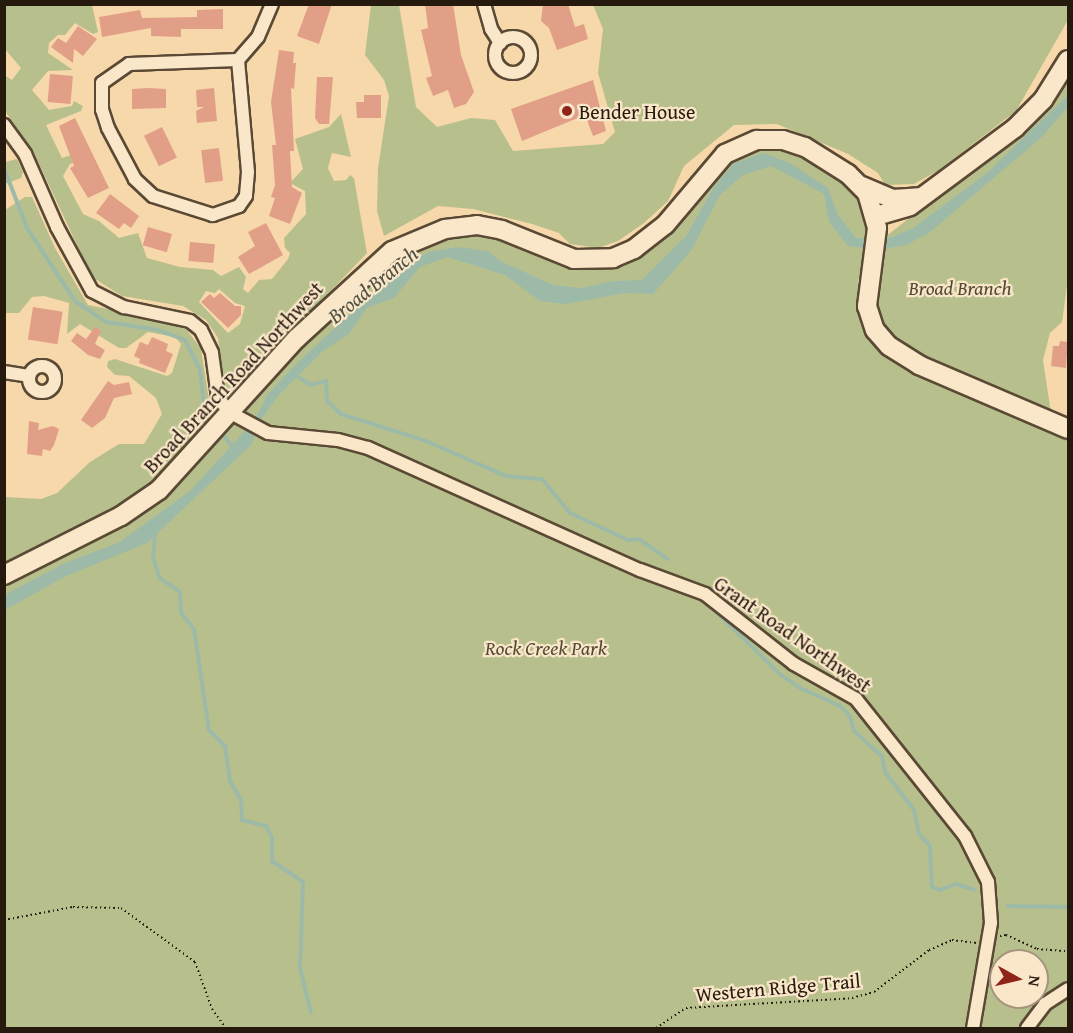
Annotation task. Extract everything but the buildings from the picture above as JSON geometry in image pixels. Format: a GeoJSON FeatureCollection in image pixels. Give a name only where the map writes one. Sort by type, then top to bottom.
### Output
{"type":"FeatureCollection","features":[{"type":"Feature","properties":{"kind":"main road"},"geometry":{"type":"LineString","coordinates":[[1068,60],[1028,117],[923,197],[897,212],[876,216],[875,245],[867,306],[875,330],[889,346],[919,365],[1068,429]]}},
{"type":"Feature","properties":{"kind":"main road","name":"Broad Branch Road Northwest"},"geometry":{"type":"LineString","coordinates":[[4,575],[141,504],[181,469],[229,412],[305,330],[377,261],[398,248],[445,229],[483,225],[574,259],[613,258],[634,249],[665,225],[725,154],[757,140],[778,140],[805,147],[858,183],[871,201],[876,216]]}},
{"type":"Feature","properties":{"kind":"main road"},"geometry":{"type":"LineString","coordinates":[[858,183],[893,199],[923,197]]}},
{"type":"Feature","properties":{"kind":"street"},"geometry":{"type":"LineString","coordinates":[[238,60],[129,64],[102,83],[102,110],[108,128],[135,179],[153,196],[213,215],[239,206],[246,196],[248,172],[238,60],[258,37],[272,4]]}},
{"type":"Feature","properties":{"kind":"street"},"geometry":{"type":"LineString","coordinates":[[484,4],[491,29],[500,43]]}},
{"type":"Feature","properties":{"kind":"street"},"geometry":{"type":"LineString","coordinates":[[4,125],[25,154],[57,228],[92,291],[124,307],[190,321],[201,330],[212,353],[218,397],[229,412]]}},
{"type":"Feature","properties":{"kind":"street"},"geometry":{"type":"LineString","coordinates":[[4,372],[29,376]]}},
{"type":"Feature","properties":{"kind":"street","name":"Grant Road Northwest"},"geometry":{"type":"LineString","coordinates":[[229,412],[261,431],[338,440],[368,448],[723,604],[788,659],[856,699],[889,739],[979,861],[992,898],[989,938],[973,1029]]}},
{"type":"Feature","properties":{"kind":"street"},"geometry":{"type":"LineString","coordinates":[[1027,1029],[1045,1004],[1068,989]]}},
{"type":"Feature","properties":{"kind":"path"},"geometry":{"type":"LineString","coordinates":[[4,920],[73,907],[121,908],[195,962],[212,1009],[226,1029]]}},
{"type":"Feature","properties":{"kind":"path","name":"Western Ridge Trail"},"geometry":{"type":"LineString","coordinates":[[656,1029],[686,1008],[756,1006],[874,992],[929,950],[952,940],[977,943],[1006,935],[1037,949],[1068,951]]}},
{"type":"Feature","properties":{"kind":"green space"},"geometry":{"type":"Polygon","coordinates":[[[1068,4],[1068,20],[1016,111],[939,170],[914,184],[885,185],[878,173],[848,154],[777,124],[734,125],[684,166],[668,201],[644,223],[618,241],[598,248],[570,244],[559,233],[532,224],[473,209],[438,206],[384,236],[377,211],[378,168],[389,96],[384,80],[365,55],[371,5],[399,5],[416,107],[437,127],[471,118],[495,120],[513,151],[603,144],[615,132],[598,73],[603,29],[593,5],[1068,4]]]}},
{"type":"Feature","properties":{"kind":"green space"},"geometry":{"type":"Polygon","coordinates":[[[5,5],[92,5],[98,32],[93,34],[75,23],[65,35],[58,35],[49,43],[48,53],[73,70],[48,71],[32,90],[49,110],[72,106],[74,101],[83,106],[81,111],[46,125],[62,158],[84,151],[86,156],[70,164],[63,176],[83,214],[99,221],[119,238],[138,233],[147,258],[180,267],[213,270],[221,276],[239,267],[246,277],[243,289],[248,293],[259,280],[272,279],[290,253],[285,248],[284,238],[306,214],[305,191],[290,183],[303,169],[295,139],[329,127],[341,114],[351,157],[332,153],[328,168],[334,181],[346,180],[350,175],[354,178],[367,253],[232,395],[225,387],[218,338],[206,320],[183,306],[122,296],[92,277],[32,149],[5,111],[4,75],[12,80],[21,68],[5,49],[5,5]],[[219,289],[215,293],[206,291],[199,302],[228,333],[240,324],[245,306],[235,303],[219,289]]]}},
{"type":"Feature","properties":{"kind":"green space","name":"Broad Branch"},"geometry":{"type":"Polygon","coordinates":[[[1068,71],[1068,278],[1062,322],[1050,333],[1043,360],[1051,413],[938,371],[882,333],[871,295],[885,237],[931,201],[1068,71]]]}},
{"type":"Feature","properties":{"kind":"green space","name":"Rock Creek Park"},"geometry":{"type":"Polygon","coordinates":[[[754,147],[801,152],[847,184],[865,208],[870,229],[858,282],[858,312],[876,348],[903,367],[1068,437],[1068,1028],[5,1028],[5,581],[162,497],[310,330],[391,259],[450,234],[495,232],[573,265],[598,268],[639,252],[724,161],[754,147]]]}},
{"type":"Feature","properties":{"kind":"green space"},"geometry":{"type":"Polygon","coordinates":[[[17,159],[23,172],[21,178],[5,184],[5,162],[17,159]]]}},
{"type":"Feature","properties":{"kind":"green space"},"geometry":{"type":"Polygon","coordinates":[[[25,197],[32,197],[55,248],[88,305],[164,320],[187,330],[201,349],[212,419],[162,476],[121,507],[5,566],[5,497],[41,499],[57,493],[90,462],[119,444],[144,444],[162,414],[156,398],[129,376],[115,375],[107,367],[108,361],[115,359],[167,376],[172,373],[181,344],[175,337],[148,332],[126,348],[119,348],[80,324],[67,334],[69,303],[44,296],[32,297],[19,313],[5,313],[5,210],[25,197]]]}},
{"type":"Feature","properties":{"kind":"shaded area"},"geometry":{"type":"Polygon","coordinates":[[[1068,95],[1068,107],[1043,136],[929,233],[906,245],[878,250],[848,246],[829,222],[824,194],[771,166],[743,175],[720,195],[691,251],[653,294],[625,293],[566,304],[540,301],[505,275],[447,257],[420,267],[394,298],[367,308],[349,334],[323,351],[279,395],[262,418],[251,445],[147,543],[66,576],[5,610],[4,596],[65,563],[118,543],[190,491],[254,421],[268,394],[296,364],[402,266],[429,252],[458,247],[488,251],[500,261],[553,285],[582,288],[613,281],[642,280],[686,236],[714,187],[733,164],[763,153],[790,163],[828,188],[838,215],[856,238],[887,239],[913,228],[987,173],[1068,95]]]}},
{"type":"Feature","properties":{"kind":"waterway"},"geometry":{"type":"LineString","coordinates":[[4,168],[27,228],[75,301],[106,322],[158,330],[185,340],[200,370],[205,413]]}},
{"type":"Feature","properties":{"kind":"waterway"},"geometry":{"type":"LineString","coordinates":[[295,375],[311,385],[326,381],[327,401],[341,414],[426,441],[506,476],[542,479],[570,513],[628,540],[639,539],[668,559]]}},
{"type":"Feature","properties":{"kind":"waterway"},"geometry":{"type":"LineString","coordinates":[[224,436],[233,447]]}},
{"type":"Feature","properties":{"kind":"waterway"},"geometry":{"type":"LineString","coordinates":[[151,531],[155,535],[153,557],[160,578],[180,592],[181,613],[194,629],[209,730],[225,746],[230,781],[241,800],[242,820],[266,826],[272,838],[272,861],[303,882],[300,968],[311,1012]]}},
{"type":"Feature","properties":{"kind":"waterway"},"geometry":{"type":"LineString","coordinates":[[711,607],[781,675],[800,688],[840,706],[850,716],[854,731],[882,756],[885,772],[914,810],[919,834],[930,846],[932,887],[940,890],[956,884],[974,890]]}},
{"type":"Feature","properties":{"kind":"waterway"},"geometry":{"type":"LineString","coordinates":[[1008,906],[1068,907]]}},
{"type":"Feature","properties":{"kind":"place","name":"Bender House"},"geometry":{"type":"Point","coordinates":[567,111]}}]}
